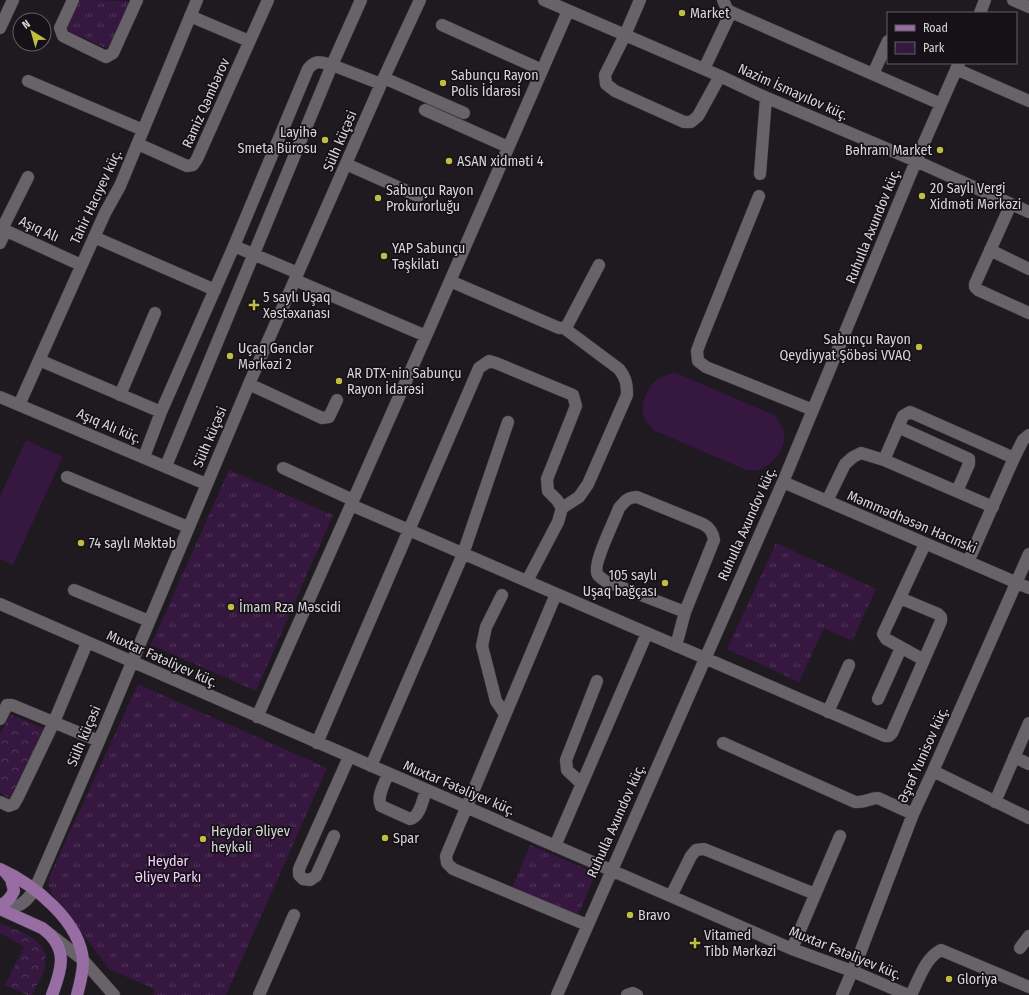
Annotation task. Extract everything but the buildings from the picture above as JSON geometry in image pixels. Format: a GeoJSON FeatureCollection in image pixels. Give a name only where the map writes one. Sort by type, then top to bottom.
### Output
{"type":"FeatureCollection","features":[{"type":"Feature","properties":{"kind":"main road"},"geometry":{"type":"LineString","coordinates":[[2,870],[35,890],[46,899],[70,927],[78,943],[83,960],[82,973],[77,995]]}},
{"type":"Feature","properties":{"kind":"main road"},"geometry":{"type":"LineString","coordinates":[[2,870],[12,879],[14,891],[10,898],[0,907],[48,932],[57,944],[61,957],[60,969],[52,995]]}},
{"type":"Feature","properties":{"kind":"street"},"geometry":{"type":"LineString","coordinates":[[0,28],[13,0]]}},
{"type":"Feature","properties":{"kind":"street"},"geometry":{"type":"LineString","coordinates":[[73,0],[60,28],[63,36],[106,57],[113,53],[137,0]]}},
{"type":"Feature","properties":{"kind":"street","name":"Tahir Hacıyev küç."},"geometry":{"type":"LineString","coordinates":[[18,405],[105,213],[120,186],[197,0]]}},
{"type":"Feature","properties":{"kind":"street","name":"Ramiz Qəmbərov"},"geometry":{"type":"LineString","coordinates":[[138,144],[187,166],[192,165],[197,159],[268,0]]}},
{"type":"Feature","properties":{"kind":"street"},"geometry":{"type":"LineString","coordinates":[[166,466],[332,65],[361,0]]}},
{"type":"Feature","properties":{"kind":"street","name":"Sülh küçəsi"},"geometry":{"type":"LineString","coordinates":[[35,890],[249,384],[382,81],[420,0]]}},
{"type":"Feature","properties":{"kind":"street","name":"Nazim İsmayılov küç."},"geometry":{"type":"LineString","coordinates":[[544,0],[720,76],[766,98],[916,161],[1029,212]]}},
{"type":"Feature","properties":{"kind":"street"},"geometry":{"type":"LineString","coordinates":[[640,0],[625,35],[605,75],[606,84],[615,91],[684,122],[691,122],[698,116],[720,76]]}},
{"type":"Feature","properties":{"kind":"street"},"geometry":{"type":"LineString","coordinates":[[723,0],[727,9],[731,12],[941,104]]}},
{"type":"Feature","properties":{"kind":"street"},"geometry":{"type":"LineString","coordinates":[[980,12],[985,0]]}},
{"type":"Feature","properties":{"kind":"street"},"geometry":{"type":"LineString","coordinates":[[1013,0],[1029,6]]}},
{"type":"Feature","properties":{"kind":"street"},"geometry":{"type":"LineString","coordinates":[[257,717],[568,11]]}},
{"type":"Feature","properties":{"kind":"street"},"geometry":{"type":"LineString","coordinates":[[704,69],[731,12]]}},
{"type":"Feature","properties":{"kind":"street"},"geometry":{"type":"LineString","coordinates":[[190,16],[250,41]]}},
{"type":"Feature","properties":{"kind":"street"},"geometry":{"type":"LineString","coordinates":[[442,25],[542,70]]}},
{"type":"Feature","properties":{"kind":"street"},"geometry":{"type":"LineString","coordinates":[[873,74],[887,43]]}},
{"type":"Feature","properties":{"kind":"street"},"geometry":{"type":"LineString","coordinates":[[144,457],[161,412],[234,246],[308,69],[312,64],[318,62],[332,65],[382,81],[464,113]]}},
{"type":"Feature","properties":{"kind":"street"},"geometry":{"type":"LineString","coordinates":[[957,66],[1029,101]]}},
{"type":"Feature","properties":{"kind":"street","name":"Ruhulla Axundov küç."},"geometry":{"type":"LineString","coordinates":[[557,995],[704,658],[783,482],[957,66]]}},
{"type":"Feature","properties":{"kind":"street"},"geometry":{"type":"LineString","coordinates":[[28,81],[143,130]]}},
{"type":"Feature","properties":{"kind":"street"},"geometry":{"type":"LineString","coordinates":[[760,174],[766,98]]}},
{"type":"Feature","properties":{"kind":"street"},"geometry":{"type":"LineString","coordinates":[[425,110],[508,147]]}},
{"type":"Feature","properties":{"kind":"street"},"geometry":{"type":"LineString","coordinates":[[346,164],[418,196]]}},
{"type":"Feature","properties":{"kind":"street"},"geometry":{"type":"LineString","coordinates":[[3,229],[28,177]]}},
{"type":"Feature","properties":{"kind":"street"},"geometry":{"type":"LineString","coordinates":[[758,196],[697,351],[698,361],[706,367],[813,410]]}},
{"type":"Feature","properties":{"kind":"street"},"geometry":{"type":"LineString","coordinates":[[1010,204],[975,287],[978,290],[1029,313]]}},
{"type":"Feature","properties":{"kind":"street","name":"Aşıq Alı"},"geometry":{"type":"LineString","coordinates":[[0,243],[3,229],[81,265]]}},
{"type":"Feature","properties":{"kind":"street"},"geometry":{"type":"LineString","coordinates":[[94,237],[215,290]]}},
{"type":"Feature","properties":{"kind":"street"},"geometry":{"type":"LineString","coordinates":[[234,246],[254,254],[297,277],[426,336]]}},
{"type":"Feature","properties":{"kind":"street"},"geometry":{"type":"LineString","coordinates":[[990,250],[1029,269]]}},
{"type":"Feature","properties":{"kind":"street"},"geometry":{"type":"LineString","coordinates":[[564,328],[568,324],[599,265]]}},
{"type":"Feature","properties":{"kind":"street"},"geometry":{"type":"LineString","coordinates":[[450,281],[559,328],[564,328],[619,369],[627,382],[627,395],[588,484],[580,497],[562,508],[558,522],[527,581]]}},
{"type":"Feature","properties":{"kind":"street"},"geometry":{"type":"LineString","coordinates":[[120,395],[155,313]]}},
{"type":"Feature","properties":{"kind":"street"},"geometry":{"type":"LineString","coordinates":[[39,360],[161,412]]}},
{"type":"Feature","properties":{"kind":"street"},"geometry":{"type":"LineString","coordinates":[[317,743],[479,368],[489,361],[573,395],[576,406],[547,479],[548,491],[557,500],[562,508]]}},
{"type":"Feature","properties":{"kind":"street"},"geometry":{"type":"LineString","coordinates":[[249,384],[322,418],[329,417],[337,400]]}},
{"type":"Feature","properties":{"kind":"street","name":"Aşıq Alı küç."},"geometry":{"type":"LineString","coordinates":[[0,397],[206,484]]}},
{"type":"Feature","properties":{"kind":"street"},"geometry":{"type":"LineString","coordinates":[[884,460],[898,427],[904,416],[910,412],[1014,458]]}},
{"type":"Feature","properties":{"kind":"street"},"geometry":{"type":"LineString","coordinates":[[371,766],[463,554],[508,422]]}},
{"type":"Feature","properties":{"kind":"street"},"geometry":{"type":"LineString","coordinates":[[898,427],[969,459],[969,464],[957,492]]}},
{"type":"Feature","properties":{"kind":"street"},"geometry":{"type":"LineString","coordinates":[[968,562],[1014,458],[1023,440],[1029,435]]}},
{"type":"Feature","properties":{"kind":"street"},"geometry":{"type":"LineString","coordinates":[[827,501],[845,464],[853,457],[861,453],[884,460],[993,507]]}},
{"type":"Feature","properties":{"kind":"street"},"geometry":{"type":"LineString","coordinates":[[283,468],[409,530],[884,736],[889,736],[892,733],[941,621],[938,614],[900,598]]}},
{"type":"Feature","properties":{"kind":"street"},"geometry":{"type":"LineString","coordinates":[[67,477],[188,527]]}},
{"type":"Feature","properties":{"kind":"street","name":"Məmmədhəsən Hacınski"},"geometry":{"type":"LineString","coordinates":[[783,482],[1029,588]]}},
{"type":"Feature","properties":{"kind":"street"},"geometry":{"type":"LineString","coordinates":[[676,646],[685,612],[714,540],[713,534],[709,528],[703,524],[637,497],[630,497],[620,508],[598,560],[596,571],[598,576],[605,581],[685,612]]}},
{"type":"Feature","properties":{"kind":"street"},"geometry":{"type":"LineString","coordinates":[[924,660],[886,639],[883,634],[925,544]]}},
{"type":"Feature","properties":{"kind":"street","name":"Əşrəf Yunisov küç."},"geometry":{"type":"LineString","coordinates":[[842,995],[860,953],[913,814],[1029,554]]}},
{"type":"Feature","properties":{"kind":"street"},"geometry":{"type":"LineString","coordinates":[[74,590],[149,621]]}},
{"type":"Feature","properties":{"kind":"street"},"geometry":{"type":"LineString","coordinates":[[556,594],[446,856],[447,863],[453,869],[587,925]]}},
{"type":"Feature","properties":{"kind":"street"},"geometry":{"type":"LineString","coordinates":[[502,595],[486,627],[482,646],[496,701],[505,714]]}},
{"type":"Feature","properties":{"kind":"street","name":"Muxtar Fətəliyev küç."},"geometry":{"type":"LineString","coordinates":[[1,607],[792,949],[852,971],[908,995]]}},
{"type":"Feature","properties":{"kind":"street"},"geometry":{"type":"LineString","coordinates":[[555,846],[647,633]]}},
{"type":"Feature","properties":{"kind":"street"},"geometry":{"type":"LineString","coordinates":[[0,802],[9,806],[14,804],[18,797],[54,722],[87,643]]}},
{"type":"Feature","properties":{"kind":"street"},"geometry":{"type":"LineString","coordinates":[[878,699],[901,648]]}},
{"type":"Feature","properties":{"kind":"street"},"geometry":{"type":"LineString","coordinates":[[828,712],[849,665]]}},
{"type":"Feature","properties":{"kind":"street"},"geometry":{"type":"LineString","coordinates":[[582,784],[567,770],[566,760],[597,681]]}},
{"type":"Feature","properties":{"kind":"street"},"geometry":{"type":"LineString","coordinates":[[0,719],[7,705],[12,704],[99,741]]}},
{"type":"Feature","properties":{"kind":"street"},"geometry":{"type":"LineString","coordinates":[[995,802],[1029,723]]}},
{"type":"Feature","properties":{"kind":"street"},"geometry":{"type":"LineString","coordinates":[[723,743],[855,802],[865,802],[873,798],[878,798],[913,814]]}},
{"type":"Feature","properties":{"kind":"street"},"geometry":{"type":"LineString","coordinates":[[334,836],[316,876],[310,880],[303,879],[299,875],[299,869],[349,757]]}},
{"type":"Feature","properties":{"kind":"street"},"geometry":{"type":"LineString","coordinates":[[1014,757],[1029,764]]}},
{"type":"Feature","properties":{"kind":"street"},"geometry":{"type":"LineString","coordinates":[[933,771],[1029,818]]}},
{"type":"Feature","properties":{"kind":"street"},"geometry":{"type":"LineString","coordinates":[[388,774],[379,802],[381,806],[410,819],[414,818],[417,814],[426,790]]}},
{"type":"Feature","properties":{"kind":"street"},"geometry":{"type":"LineString","coordinates":[[792,949],[840,836]]}},
{"type":"Feature","properties":{"kind":"street"},"geometry":{"type":"LineString","coordinates":[[671,896],[691,856],[696,850],[704,849],[815,894]]}},
{"type":"Feature","properties":{"kind":"street"},"geometry":{"type":"LineString","coordinates":[[0,907],[15,907],[22,904],[35,890]]}},
{"type":"Feature","properties":{"kind":"street"},"geometry":{"type":"LineString","coordinates":[[259,995],[294,915]]}},
{"type":"Feature","properties":{"kind":"street"},"geometry":{"type":"LineString","coordinates":[[48,932],[83,960],[114,995]]}},
{"type":"Feature","properties":{"kind":"street"},"geometry":{"type":"LineString","coordinates":[[1020,948],[1029,936]]}},
{"type":"Feature","properties":{"kind":"street"},"geometry":{"type":"LineString","coordinates":[[912,995],[924,967],[933,954],[941,950],[1029,987]]}},
{"type":"Feature","properties":{"kind":"street"},"geometry":{"type":"LineString","coordinates":[[627,995],[633,993],[638,995]]}},
{"type":"Feature","properties":{"kind":"green space"},"geometry":{"type":"Polygon","coordinates":[[[80,0],[131,1],[108,49],[66,30],[80,0]]]}},
{"type":"Feature","properties":{"kind":"green space"},"geometry":{"type":"Polygon","coordinates":[[[674,373],[774,415],[784,431],[784,437],[781,449],[774,460],[764,468],[758,470],[746,470],[653,430],[643,415],[644,400],[648,390],[656,380],[674,373]]]}},
{"type":"Feature","properties":{"kind":"green space"},"geometry":{"type":"Polygon","coordinates":[[[26,440],[63,457],[13,565],[0,559],[0,496],[26,440]]]}},
{"type":"Feature","properties":{"kind":"green space"},"geometry":{"type":"Polygon","coordinates":[[[229,470],[333,515],[256,691],[151,645],[229,470]]]}},
{"type":"Feature","properties":{"kind":"green space"},"geometry":{"type":"Polygon","coordinates":[[[776,543],[876,589],[852,641],[824,628],[799,682],[727,649],[776,543]]]}},
{"type":"Feature","properties":{"kind":"green space","name":"Heydər Əliyev Parkı"},"geometry":{"type":"Polygon","coordinates":[[[138,684],[327,768],[226,995],[153,995],[155,989],[110,970],[52,894],[48,885],[50,875],[138,684]]]}},
{"type":"Feature","properties":{"kind":"green space"},"geometry":{"type":"Polygon","coordinates":[[[10,714],[45,729],[12,799],[0,793],[0,734],[10,714]]]}},
{"type":"Feature","properties":{"kind":"green space"},"geometry":{"type":"Polygon","coordinates":[[[530,845],[596,873],[578,915],[512,888],[530,845]]]}},
{"type":"Feature","properties":{"kind":"green space"},"geometry":{"type":"Polygon","coordinates":[[[0,923],[24,933],[38,943],[43,949],[46,957],[45,966],[32,995],[27,995],[5,985],[24,947],[0,933],[0,923]]]}},
{"type":"Feature","properties":{"kind":"place","name":"Market"},"geometry":{"type":"Point","coordinates":[682,13]}},
{"type":"Feature","properties":{"kind":"place","name":"Sabunçu Rayon Polis İdarəsi"},"geometry":{"type":"Point","coordinates":[443,83]}},
{"type":"Feature","properties":{"kind":"place","name":"Layihə Smeta Bürosu"},"geometry":{"type":"Point","coordinates":[325,140]}},
{"type":"Feature","properties":{"kind":"place","name":"Bəhram Market"},"geometry":{"type":"Point","coordinates":[940,150]}},
{"type":"Feature","properties":{"kind":"place","name":"ASAN xidməti 4"},"geometry":{"type":"Point","coordinates":[449,161]}},
{"type":"Feature","properties":{"kind":"place","name":"20 Saylı Vergi Xidməti Mərkəzi"},"geometry":{"type":"Point","coordinates":[922,196]}},
{"type":"Feature","properties":{"kind":"place","name":"Sabunçu Rayon Prokurorluğu"},"geometry":{"type":"Point","coordinates":[378,198]}},
{"type":"Feature","properties":{"kind":"place","name":"YAP Sabunçu Təşkilatı"},"geometry":{"type":"Point","coordinates":[384,256]}},
{"type":"Feature","properties":{"kind":"place","name":"5 saylı Uşaq Xəstəxanası"},"geometry":{"type":"Point","coordinates":[254,305]}},
{"type":"Feature","properties":{"kind":"place","name":"Sabunçu Rayon Qeydiyyat Şöbəsi VVAQ"},"geometry":{"type":"Point","coordinates":[919,347]}},
{"type":"Feature","properties":{"kind":"place","name":"Uçaq Gənclər Mərkəzi 2"},"geometry":{"type":"Point","coordinates":[230,356]}},
{"type":"Feature","properties":{"kind":"place","name":"AR DTX-nin Sabunçu Rayon İdarəsi"},"geometry":{"type":"Point","coordinates":[339,381]}},
{"type":"Feature","properties":{"kind":"place","name":"74 saylı Məktəb"},"geometry":{"type":"Point","coordinates":[81,543]}},
{"type":"Feature","properties":{"kind":"place","name":"105 saylı Uşaq bağçası"},"geometry":{"type":"Point","coordinates":[665,583]}},
{"type":"Feature","properties":{"kind":"place","name":"İmam Rza Məscidi"},"geometry":{"type":"Point","coordinates":[231,607]}},
{"type":"Feature","properties":{"kind":"place","name":"Spar"},"geometry":{"type":"Point","coordinates":[385,838]}},
{"type":"Feature","properties":{"kind":"place","name":"Heydər Əliyev heykəli"},"geometry":{"type":"Point","coordinates":[203,839]}},
{"type":"Feature","properties":{"kind":"place","name":"Bravo"},"geometry":{"type":"Point","coordinates":[630,915]}},
{"type":"Feature","properties":{"kind":"place","name":"Vitamed Tibb Mərkəzi"},"geometry":{"type":"Point","coordinates":[695,943]}},
{"type":"Feature","properties":{"kind":"place","name":"Gloriya"},"geometry":{"type":"Point","coordinates":[949,979]}}]}
